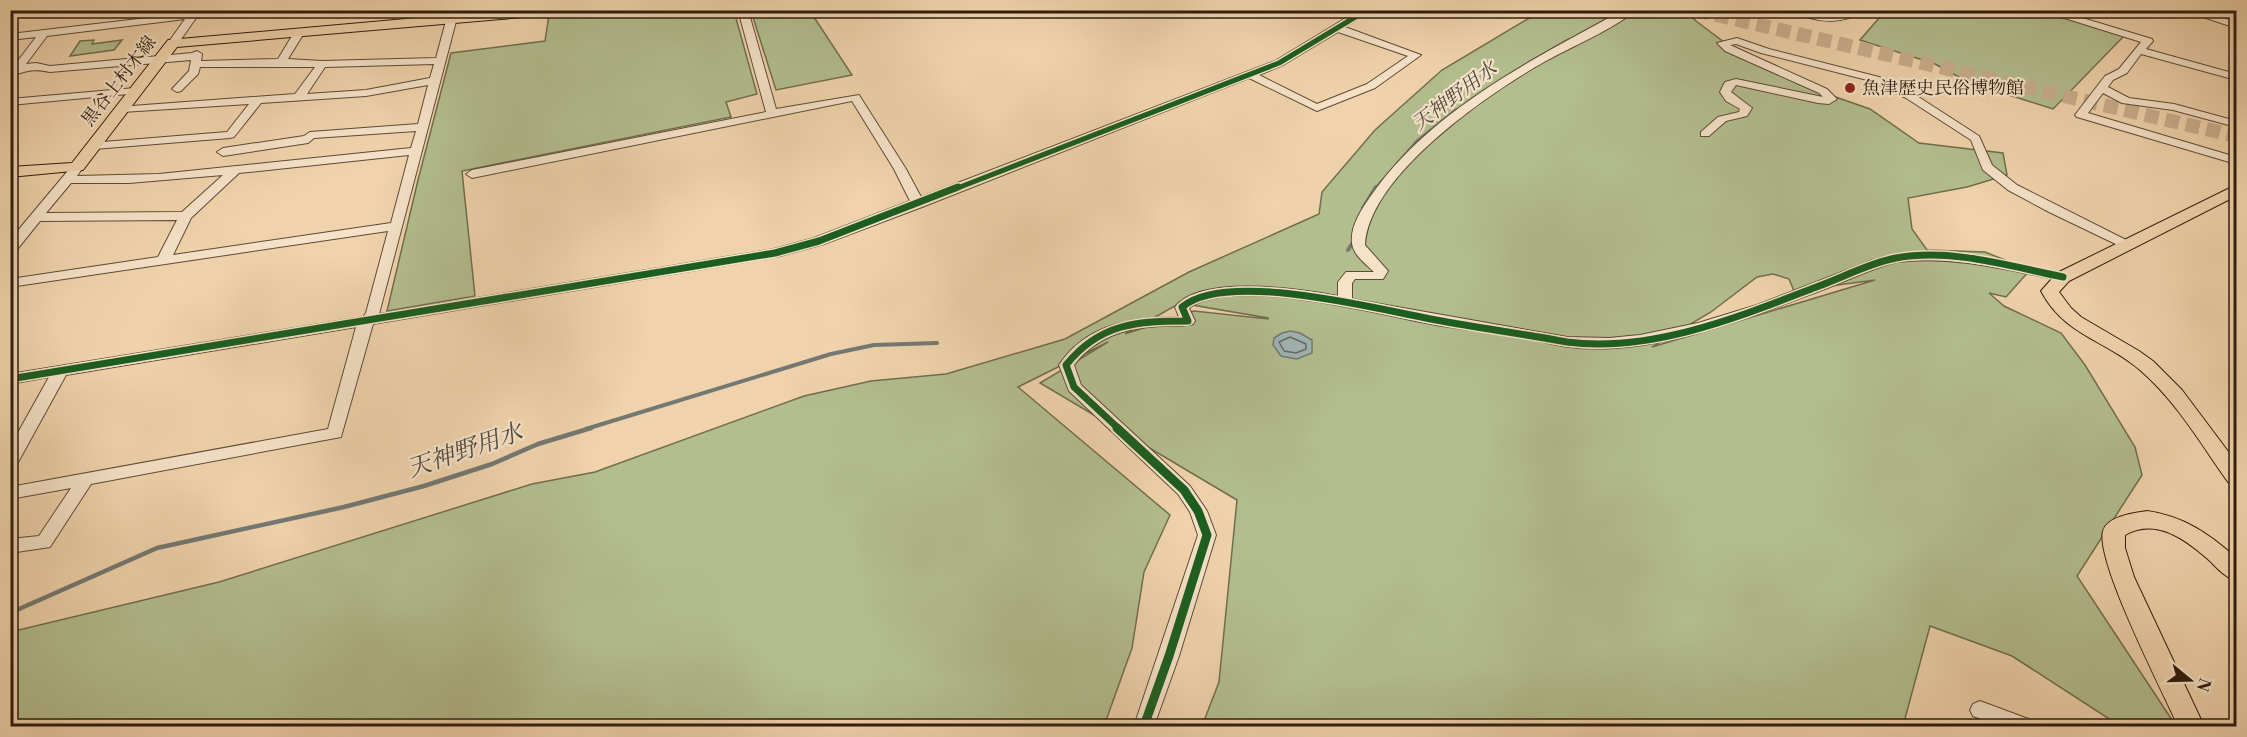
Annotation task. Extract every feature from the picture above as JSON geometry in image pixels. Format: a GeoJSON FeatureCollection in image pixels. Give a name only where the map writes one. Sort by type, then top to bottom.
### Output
{"type":"FeatureCollection","features":[{"type":"Feature","properties":{"kind":"main road","name":"黒谷上村木線"},"geometry":{"type":"LineString","coordinates":[[73,173],[173,43],[299,33],[453,16],[558,10]]}},
{"type":"Feature","properties":{"kind":"main road"},"geometry":{"type":"LineString","coordinates":[[10,172],[73,173]]}},
{"type":"Feature","properties":{"kind":"main road"},"geometry":{"type":"LineString","coordinates":[[2236,190],[2063,278],[2050,291],[2056,306],[2070,318],[2133,356],[2165,383],[2236,477]]}},
{"type":"Feature","properties":{"kind":"main road"},"geometry":{"type":"LineString","coordinates":[[2191,726],[2122,577],[2114,548],[2114,531],[2126,522],[2137,518],[2186,529],[2211,547],[2236,572]]}},
{"type":"Feature","properties":{"kind":"street"},"geometry":{"type":"LineString","coordinates":[[10,38],[194,13],[237,10]]}},
{"type":"Feature","properties":{"kind":"street"},"geometry":{"type":"LineString","coordinates":[[743,10],[772,114]]}},
{"type":"Feature","properties":{"kind":"street"},"geometry":{"type":"LineString","coordinates":[[10,379],[775,253],[819,242],[1280,63],[1367,10]]}},
{"type":"Feature","properties":{"kind":"street"},"geometry":{"type":"LineString","coordinates":[[1344,301],[1345,282],[1352,275],[1372,277],[1378,276],[1381,271],[1362,253],[1358,244],[1359,230],[1370,206],[1383,187],[1432,135],[1461,112],[1538,61],[1631,10]]}},
{"type":"Feature","properties":{"kind":"street"},"geometry":{"type":"LineString","coordinates":[[1799,10],[1832,19],[1842,18],[1859,10]]}},
{"type":"Feature","properties":{"kind":"street"},"geometry":{"type":"LineString","coordinates":[[2044,10],[2148,41],[2122,71],[2109,78],[2081,115],[2236,161]]}},
{"type":"Feature","properties":{"kind":"street"},"geometry":{"type":"LineString","coordinates":[[2187,10],[2236,24]]}},
{"type":"Feature","properties":{"kind":"street"},"geometry":{"type":"LineString","coordinates":[[2198,10],[2236,24]]}},
{"type":"Feature","properties":{"kind":"street"},"geometry":{"type":"LineString","coordinates":[[173,43],[194,13]]}},
{"type":"Feature","properties":{"kind":"street"},"geometry":{"type":"LineString","coordinates":[[10,493],[335,433],[363,328],[373,313],[453,16]]}},
{"type":"Feature","properties":{"kind":"street"},"geometry":{"type":"LineString","coordinates":[[1248,74],[1317,108],[1371,86],[1416,55],[1337,28]]}},
{"type":"Feature","properties":{"kind":"street"},"geometry":{"type":"LineString","coordinates":[[13,71],[44,33]]}},
{"type":"Feature","properties":{"kind":"street"},"geometry":{"type":"LineString","coordinates":[[281,62],[299,33]]}},
{"type":"Feature","properties":{"kind":"street"},"geometry":{"type":"LineString","coordinates":[[177,89],[194,72],[199,41]]}},
{"type":"Feature","properties":{"kind":"street"},"geometry":{"type":"LineString","coordinates":[[1705,134],[1722,119],[1743,114],[1746,108],[1730,99],[1725,92],[1729,84],[1736,82],[1818,100],[1829,101],[1831,99],[1823,91],[1729,49],[1722,43],[1737,41],[1765,51],[1875,79],[1894,87],[1975,138],[1981,145],[1988,168],[2005,182],[2129,245]]}},
{"type":"Feature","properties":{"kind":"street"},"geometry":{"type":"LineString","coordinates":[[2139,50],[2236,77]]}},
{"type":"Feature","properties":{"kind":"street"},"geometry":{"type":"LineString","coordinates":[[13,71],[36,66],[50,69],[159,60],[322,64],[440,61]]}},
{"type":"Feature","properties":{"kind":"street"},"geometry":{"type":"LineString","coordinates":[[298,98],[322,64]]}},
{"type":"Feature","properties":{"kind":"street"},"geometry":{"type":"LineString","coordinates":[[122,109],[366,93],[434,81]]}},
{"type":"Feature","properties":{"kind":"street"},"geometry":{"type":"LineString","coordinates":[[2101,88],[2126,101],[2174,107],[2236,124]]}},
{"type":"Feature","properties":{"kind":"street"},"geometry":{"type":"LineString","coordinates":[[10,102],[135,91]]}},
{"type":"Feature","properties":{"kind":"street"},"geometry":{"type":"LineString","coordinates":[[472,174],[855,97],[900,169],[918,204]]}},
{"type":"Feature","properties":{"kind":"street"},"geometry":{"type":"LineString","coordinates":[[94,145],[230,135],[258,100]]}},
{"type":"Feature","properties":{"kind":"street"},"geometry":{"type":"LineString","coordinates":[[223,152],[308,139],[310,135],[423,127]]}},
{"type":"Feature","properties":{"kind":"street"},"geometry":{"type":"LineString","coordinates":[[10,249],[73,173],[108,181],[234,171],[305,161],[417,151]]}},
{"type":"Feature","properties":{"kind":"street"},"geometry":{"type":"LineString","coordinates":[[163,261],[185,216],[234,171]]}},
{"type":"Feature","properties":{"kind":"street"},"geometry":{"type":"LineString","coordinates":[[38,217],[185,216]]}},
{"type":"Feature","properties":{"kind":"street"},"geometry":{"type":"LineString","coordinates":[[10,283],[396,226]]}},
{"type":"Feature","properties":{"kind":"street"},"geometry":{"type":"LineString","coordinates":[[1144,726],[1173,646],[1207,535],[1198,511],[1184,490],[1074,387],[1066,365],[1084,344],[1107,331],[1158,321],[1188,321],[1182,307],[1189,299],[1208,295],[1267,291],[1301,292],[1427,319],[1536,335],[1576,344],[1610,343],[1642,340],[1697,327],[1782,300],[1896,258],[1922,256],[1958,258],[2063,278]]}},
{"type":"Feature","properties":{"kind":"street"},"geometry":{"type":"LineString","coordinates":[[10,462],[60,372]]}},
{"type":"Feature","properties":{"kind":"street"},"geometry":{"type":"LineString","coordinates":[[10,546],[44,542],[86,479]]}},
{"type":"Feature","properties":{"kind":"street"},"geometry":{"type":"LineString","coordinates":[[1980,710],[2024,726]]}},
{"type":"Feature","properties":{"kind":"green space"},"geometry":{"type":"Polygon","coordinates":[[[591,10],[734,11],[757,94],[726,102],[731,117],[462,171],[475,296],[387,311],[451,53],[545,41],[549,15],[591,10]]]}},
{"type":"Feature","properties":{"kind":"green space"},"geometry":{"type":"Polygon","coordinates":[[[1686,10],[1696,21],[1740,54],[1801,85],[1870,109],[1919,143],[2003,153],[2007,175],[1967,187],[1908,198],[1912,229],[1927,250],[1985,252],[2030,270],[2006,297],[1989,293],[2004,306],[2061,333],[2085,365],[2135,447],[2142,475],[2077,576],[2176,726],[2120,726],[2012,656],[1930,626],[1903,726],[1202,726],[1219,682],[1237,500],[1040,383],[1108,342],[1018,387],[1170,515],[1144,572],[1132,648],[1104,726],[11,726],[10,632],[219,582],[532,484],[595,472],[804,396],[871,381],[946,374],[1065,339],[1189,272],[1319,214],[1322,192],[1375,130],[1442,70],[1541,11],[1686,10]],[[1773,274],[1757,277],[1711,312],[1652,347],[1875,280],[1794,291],[1789,279],[1773,274]],[[1180,303],[1125,334],[1194,311],[1268,319],[1268,318],[1180,303]]]}},
{"type":"Feature","properties":{"kind":"green space"},"geometry":{"type":"Polygon","coordinates":[[[1886,10],[2036,11],[2126,34],[2053,109],[1968,82],[1935,64],[1860,40],[1886,10]]]}},
{"type":"Feature","properties":{"kind":"green space"},"geometry":{"type":"Polygon","coordinates":[[[751,11],[810,11],[852,75],[776,90],[751,11]]]}},
{"type":"Feature","properties":{"kind":"green space"},"geometry":{"type":"Polygon","coordinates":[[[94,40],[92,44],[122,40],[114,50],[70,56],[80,41],[94,40]]]}},
{"type":"Feature","properties":{"kind":"water"},"geometry":{"type":"Polygon","coordinates":[[[1290,331],[1300,333],[1312,340],[1312,353],[1297,359],[1281,356],[1273,345],[1274,338],[1290,331]]]}},
{"type":"Feature","properties":{"kind":"waterway","name":"天神野用水"},"geometry":{"type":"LineString","coordinates":[[1525,65],[1568,40]]}},
{"type":"Feature","properties":{"kind":"waterway","name":"天神野用水"},"geometry":{"type":"LineString","coordinates":[[1375,189],[1417,141],[1456,110]]}},
{"type":"Feature","properties":{"kind":"waterway","name":"天神野用水"},"geometry":{"type":"LineString","coordinates":[[1363,208],[1376,187]]}},
{"type":"Feature","properties":{"kind":"waterway","name":"天神野用水"},"geometry":{"type":"LineString","coordinates":[[1348,250],[1354,241]]}},
{"type":"Feature","properties":{"kind":"waterway","name":"天神野用水"},"geometry":{"type":"LineString","coordinates":[[586,429],[831,354],[874,345],[937,343]]}},
{"type":"Feature","properties":{"kind":"waterway","name":"天神野用水"},"geometry":{"type":"LineString","coordinates":[[10,613],[157,548],[344,507],[424,486],[492,464],[538,444],[591,428]]}},
{"type":"Feature","properties":{"kind":"tunnel"},"geometry":{"type":"LineString","coordinates":[[1695,10],[2236,136]]}},
{"type":"Feature","properties":{"kind":"cycle path"},"geometry":{"type":"LineString","coordinates":[[10,379],[775,253],[819,241],[1279,63],[1367,10]]}},
{"type":"Feature","properties":{"kind":"cycle path"},"geometry":{"type":"LineString","coordinates":[[1144,726],[1169,656],[1207,535],[1198,511],[1184,490],[1074,387],[1066,365],[1080,348],[1096,336],[1134,324],[1188,321],[1182,307],[1192,300],[1222,293],[1254,292],[1328,298],[1567,342],[1609,343],[1640,340],[1702,327],[1762,308],[1897,258],[1937,255],[1959,257],[2063,277]]}},
{"type":"Feature","properties":{"kind":"place","name":"魚津歴史民俗博物館"},"geometry":{"type":"Point","coordinates":[1850,88]}}]}
